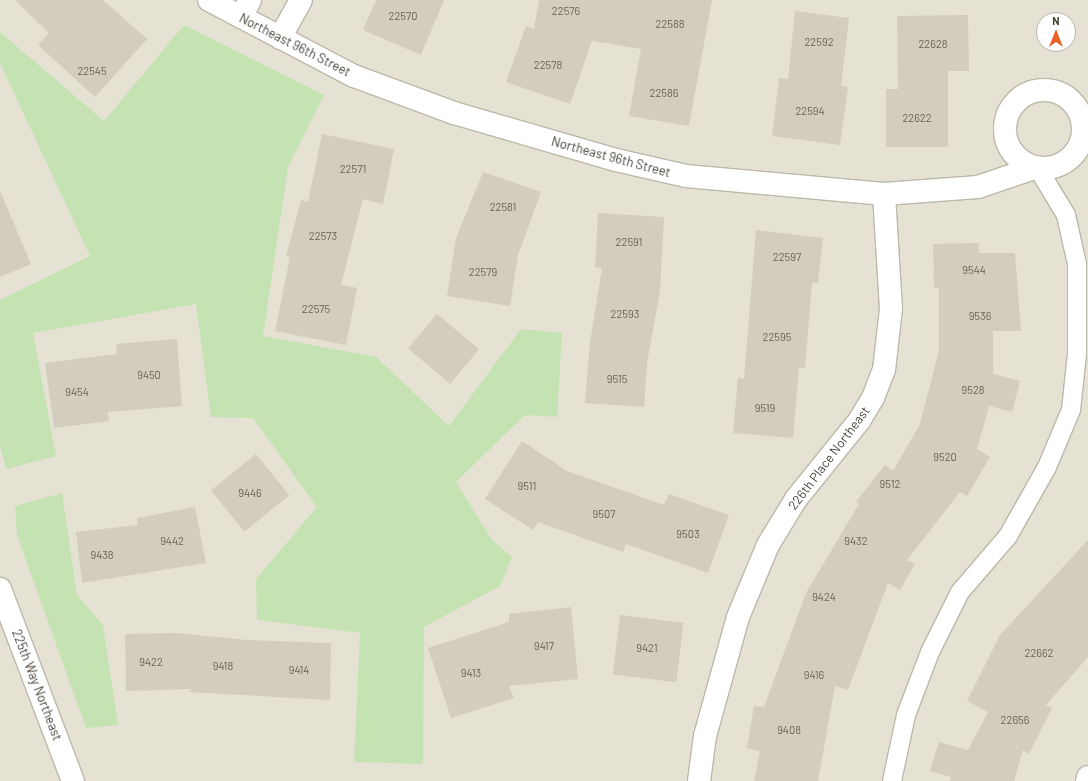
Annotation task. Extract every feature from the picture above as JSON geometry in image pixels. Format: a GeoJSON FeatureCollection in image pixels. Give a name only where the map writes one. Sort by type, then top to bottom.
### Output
{"type":"FeatureCollection","features":[{"type":"Feature","properties":{"kind":"street","name":"Northeast 96th Street"},"geometry":{"type":"LineString","coordinates":[[210,0],[245,8],[280,38],[326,64],[447,110],[616,160],[737,183],[884,194],[978,186],[1037,167]]}},
{"type":"Feature","properties":{"kind":"street"},"geometry":{"type":"LineString","coordinates":[[280,38],[301,0]]}},
{"type":"Feature","properties":{"kind":"street","name":"226th Place Northeast"},"geometry":{"type":"LineString","coordinates":[[699,781],[705,736],[738,617],[768,545],[796,499],[860,421],[873,398],[884,370],[891,309],[884,194]]}},
{"type":"Feature","properties":{"kind":"street","name":"225th Way Northeast"},"geometry":{"type":"LineString","coordinates":[[0,588],[73,781]]}},
{"type":"Feature","properties":{"kind":"street"},"geometry":{"type":"LineString","coordinates":[[1087,781],[1088,777]]}},
{"type":"Feature","properties":{"kind":"lane"},"geometry":{"type":"LineString","coordinates":[[892,781],[906,715],[930,652],[960,592],[1008,536],[1047,467],[1071,410],[1077,354],[1077,264],[1066,216],[1037,167]]}},
{"type":"Feature","properties":{"kind":"shaded area"},"geometry":{"type":"Polygon","coordinates":[[[0,0],[1088,0],[1088,781],[0,781],[0,0]]]}},
{"type":"Feature","properties":{"kind":"green space"},"geometry":{"type":"Polygon","coordinates":[[[184,25],[324,95],[288,167],[263,336],[376,357],[449,426],[521,329],[562,333],[557,417],[525,415],[456,482],[492,540],[512,557],[500,586],[424,627],[423,764],[354,762],[360,633],[257,620],[256,579],[317,507],[253,418],[211,417],[196,304],[33,333],[56,456],[6,469],[0,446],[0,300],[90,256],[0,63],[0,32],[104,121],[184,25]]]}},
{"type":"Feature","properties":{"kind":"green space"},"geometry":{"type":"Polygon","coordinates":[[[62,493],[77,595],[103,625],[118,725],[86,728],[17,535],[15,506],[62,493]]]}},
{"type":"Feature","properties":{"kind":"building"},"geometry":{"type":"Polygon","coordinates":[[[15,0],[103,0],[147,39],[95,97],[38,45],[49,33],[15,0]]]}},
{"type":"Feature","properties":{"kind":"building"},"geometry":{"type":"Polygon","coordinates":[[[376,0],[444,0],[421,55],[363,30],[376,0]]]}},
{"type":"Feature","properties":{"kind":"building"},"geometry":{"type":"Polygon","coordinates":[[[539,0],[712,0],[689,126],[629,116],[641,49],[592,41],[570,104],[506,82],[526,26],[534,29],[539,0]]]}},
{"type":"Feature","properties":{"kind":"building"},"geometry":{"type":"Polygon","coordinates":[[[795,11],[849,18],[841,86],[848,87],[840,145],[772,136],[779,78],[788,79],[795,11]]]}},
{"type":"Feature","properties":{"kind":"building"},"geometry":{"type":"Polygon","coordinates":[[[968,15],[969,71],[948,71],[948,147],[886,147],[886,89],[898,89],[897,16],[968,15]]]}},
{"type":"Feature","properties":{"kind":"building"},"geometry":{"type":"Polygon","coordinates":[[[322,134],[394,149],[383,204],[363,199],[341,285],[357,288],[346,345],[275,331],[290,257],[286,256],[301,200],[308,202],[322,134]]]}},
{"type":"Feature","properties":{"kind":"building"},"geometry":{"type":"Polygon","coordinates":[[[483,172],[541,192],[518,255],[510,306],[447,296],[456,238],[483,172]]]}},
{"type":"Feature","properties":{"kind":"building"},"geometry":{"type":"Polygon","coordinates":[[[0,191],[31,264],[0,277],[0,191]]]}},
{"type":"Feature","properties":{"kind":"building"},"geometry":{"type":"Polygon","coordinates":[[[598,213],[664,217],[660,291],[647,363],[644,407],[585,403],[590,342],[602,268],[595,267],[598,213]]]}},
{"type":"Feature","properties":{"kind":"building"},"geometry":{"type":"Polygon","coordinates":[[[756,230],[823,238],[818,283],[812,283],[805,368],[799,368],[793,438],[733,433],[738,378],[744,379],[756,230]]]}},
{"type":"Feature","properties":{"kind":"building"},"geometry":{"type":"Polygon","coordinates":[[[979,243],[979,253],[1015,253],[1021,331],[993,331],[993,374],[1020,381],[1012,412],[989,406],[977,449],[990,457],[967,496],[960,492],[907,560],[915,564],[900,590],[888,583],[848,690],[835,686],[818,781],[754,781],[760,751],[747,748],[754,706],[764,707],[806,593],[859,504],[856,502],[885,465],[893,471],[920,424],[939,350],[939,288],[934,288],[933,244],[979,243]]]}},
{"type":"Feature","properties":{"kind":"building"},"geometry":{"type":"Polygon","coordinates":[[[437,314],[479,349],[450,384],[408,348],[437,314]]]}},
{"type":"Feature","properties":{"kind":"building"},"geometry":{"type":"Polygon","coordinates":[[[177,339],[182,406],[108,412],[109,421],[54,428],[45,363],[117,354],[116,344],[177,339]]]}},
{"type":"Feature","properties":{"kind":"building"},"geometry":{"type":"Polygon","coordinates":[[[522,441],[567,471],[664,505],[669,494],[729,515],[708,573],[626,544],[623,552],[538,522],[533,530],[485,499],[522,441]]]}},
{"type":"Feature","properties":{"kind":"building"},"geometry":{"type":"Polygon","coordinates":[[[256,454],[289,495],[244,532],[211,491],[256,454]]]}},
{"type":"Feature","properties":{"kind":"building"},"geometry":{"type":"Polygon","coordinates":[[[195,507],[206,563],[82,583],[76,532],[138,525],[137,518],[195,507]]]}},
{"type":"Feature","properties":{"kind":"building"},"geometry":{"type":"Polygon","coordinates":[[[1088,540],[1088,657],[1046,705],[1052,708],[1029,754],[1023,750],[1014,781],[950,781],[951,777],[930,771],[939,742],[968,750],[988,712],[967,701],[1000,635],[1088,540]]]}},
{"type":"Feature","properties":{"kind":"building"},"geometry":{"type":"Polygon","coordinates":[[[571,607],[578,679],[509,686],[514,698],[451,718],[428,648],[509,622],[509,614],[571,607]]]}},
{"type":"Feature","properties":{"kind":"building"},"geometry":{"type":"Polygon","coordinates":[[[620,615],[684,623],[676,682],[613,675],[620,615]]]}},
{"type":"Feature","properties":{"kind":"building"},"geometry":{"type":"Polygon","coordinates":[[[176,633],[247,640],[331,643],[330,700],[190,692],[191,689],[126,691],[125,634],[176,633]]]}}]}
